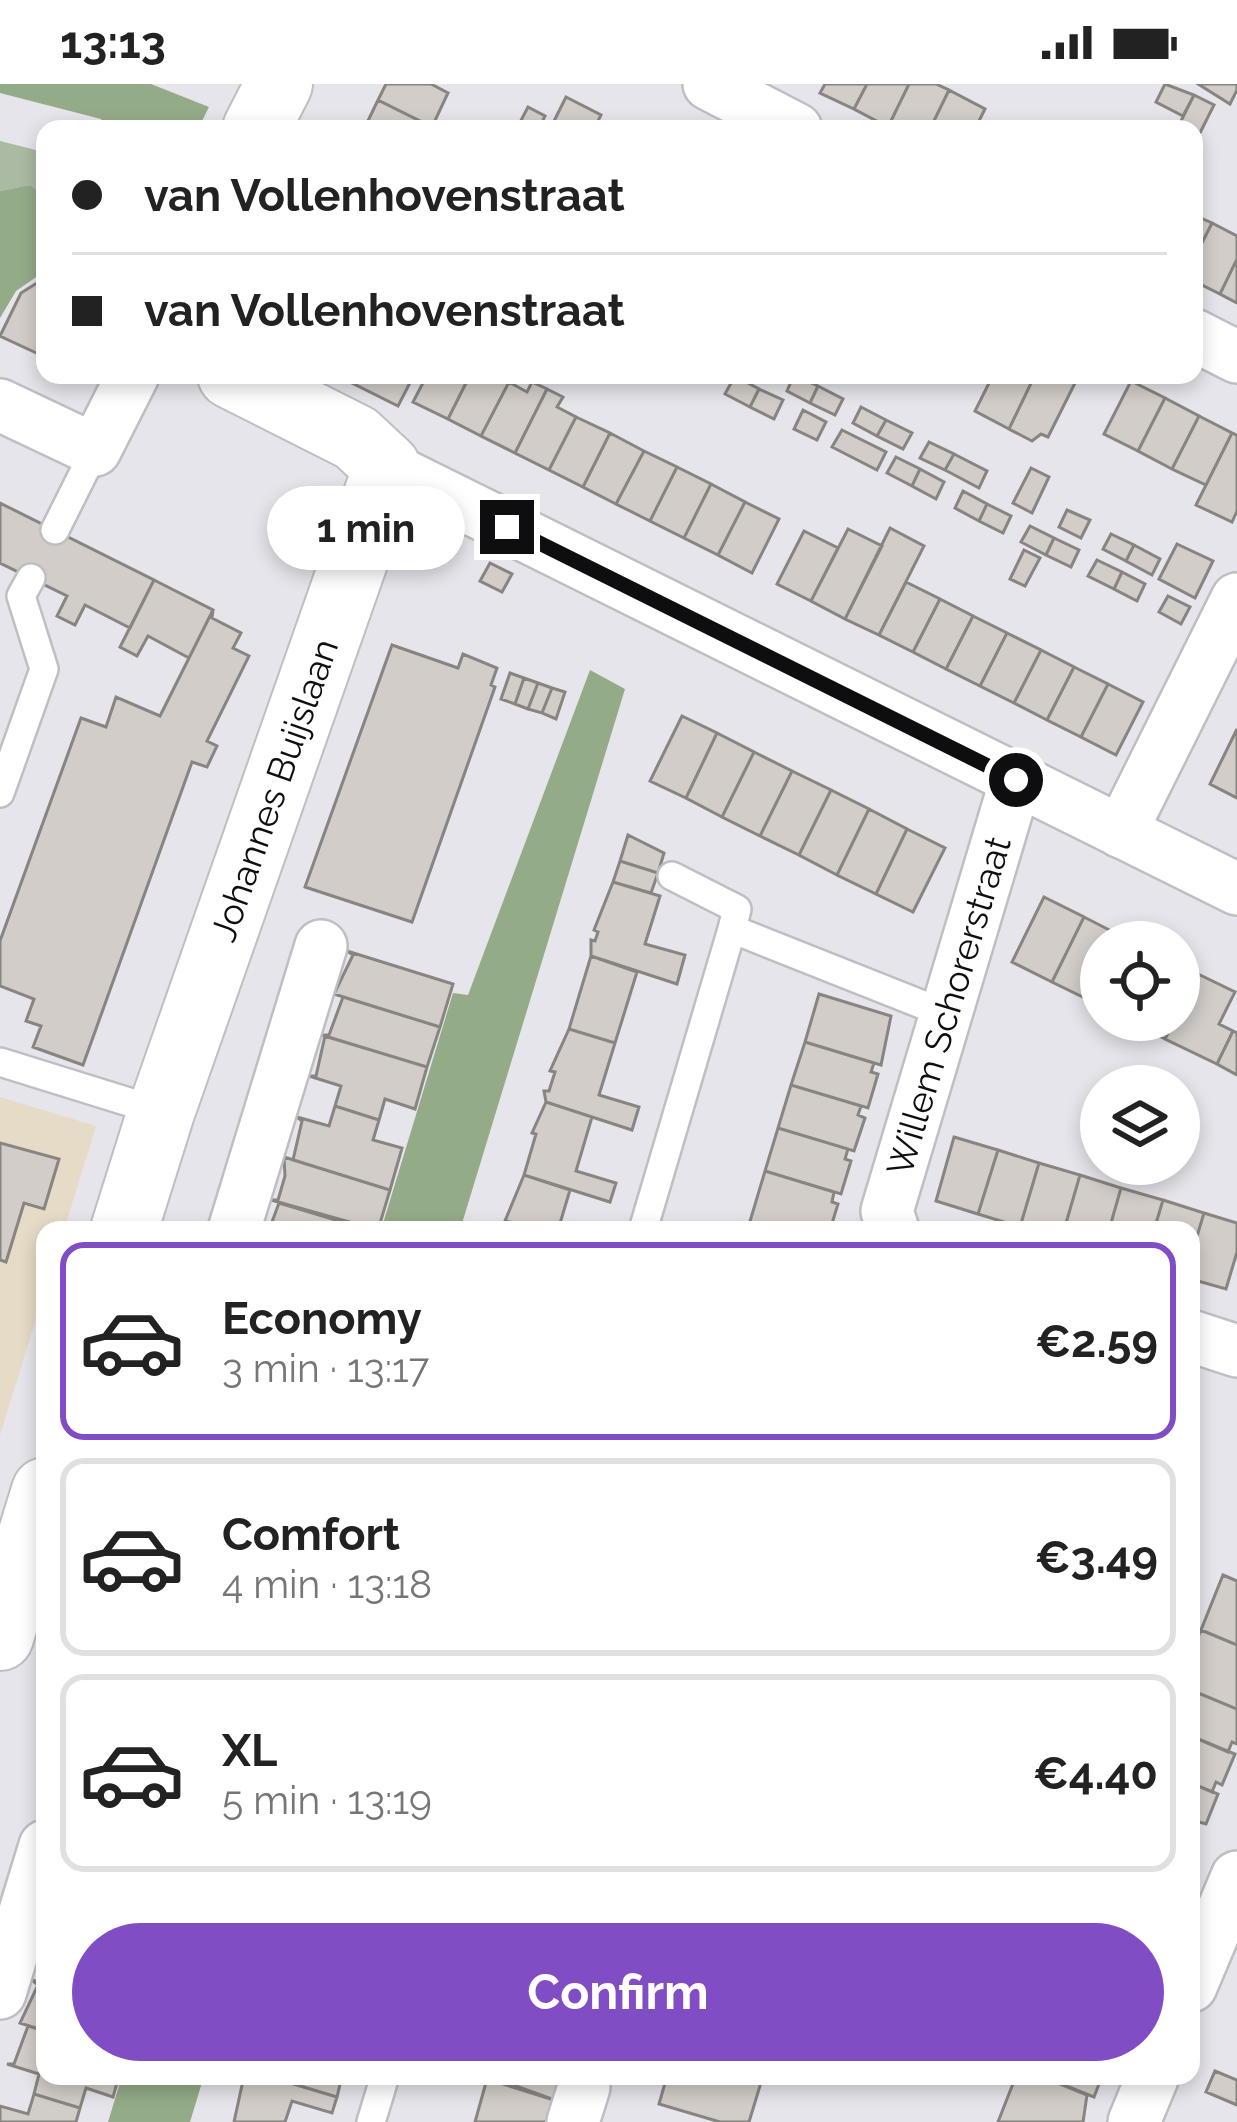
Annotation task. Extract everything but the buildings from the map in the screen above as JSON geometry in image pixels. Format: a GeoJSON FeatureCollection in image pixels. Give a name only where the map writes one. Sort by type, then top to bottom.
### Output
{"type":"FeatureCollection","features":[{"type":"Feature","properties":{"kind":"street"},"geometry":{"type":"LineString","coordinates":[[261,120],[279,84]]}},
{"type":"Feature","properties":{"kind":"street"},"geometry":{"type":"LineString","coordinates":[[709,84],[779,120]]}},
{"type":"Feature","properties":{"kind":"street"},"geometry":{"type":"LineString","coordinates":[[1203,340],[1237,357]]}},
{"type":"Feature","properties":{"kind":"street"},"geometry":{"type":"LineString","coordinates":[[0,405],[95,451],[128,384]]}},
{"type":"Feature","properties":{"kind":"street"},"geometry":{"type":"LineString","coordinates":[[249,384],[356,438],[387,467],[1237,889]]}},
{"type":"Feature","properties":{"kind":"street","name":"Johannes Buijslaan"},"geometry":{"type":"LineString","coordinates":[[127,1221],[160,1112],[387,467]]}},
{"type":"Feature","properties":{"kind":"street"},"geometry":{"type":"LineString","coordinates":[[1121,832],[1237,599]]}},
{"type":"Feature","properties":{"kind":"street","name":"Willem Schorerstraat"},"geometry":{"type":"LineString","coordinates":[[890,1221],[887,1211],[1016,780]]}},
{"type":"Feature","properties":{"kind":"street"},"geometry":{"type":"LineString","coordinates":[[237,1221],[321,946]]}},
{"type":"Feature","properties":{"kind":"street"},"geometry":{"type":"LineString","coordinates":[[1200,1339],[1237,1351]]}},
{"type":"Feature","properties":{"kind":"street"},"geometry":{"type":"LineString","coordinates":[[0,1637],[31,1517]]}},
{"type":"Feature","properties":{"kind":"street"},"geometry":{"type":"LineString","coordinates":[[0,1993],[36,1875]]}},
{"type":"Feature","properties":{"kind":"street"},"geometry":{"type":"LineString","coordinates":[[1200,1956],[1217,1898]]}},
{"type":"Feature","properties":{"kind":"street"},"geometry":{"type":"LineString","coordinates":[[1134,2122],[1149,2085]]}},
{"type":"Feature","properties":{"kind":"lane"},"geometry":{"type":"LineString","coordinates":[[55,530],[95,451]]}},
{"type":"Feature","properties":{"kind":"lane"},"geometry":{"type":"LineString","coordinates":[[0,794],[44,669],[21,596],[31,578]]}},
{"type":"Feature","properties":{"kind":"lane"},"geometry":{"type":"LineString","coordinates":[[646,1221],[737,909],[672,876]]}},
{"type":"Feature","properties":{"kind":"lane"},"geometry":{"type":"LineString","coordinates":[[732,928],[946,1014]]}},
{"type":"Feature","properties":{"kind":"lane"},"geometry":{"type":"LineString","coordinates":[[0,1062],[160,1112]]}},
{"type":"Feature","properties":{"kind":"lane"},"geometry":{"type":"LineString","coordinates":[[371,2122],[382,2085]]}},
{"type":"Feature","properties":{"kind":"shaded area"},"geometry":{"type":"Polygon","coordinates":[[[0,1097],[96,1126],[67,1221],[36,1221],[36,1319],[0,1435],[0,1097]]]}},
{"type":"Feature","properties":{"kind":"green space"},"geometry":{"type":"Polygon","coordinates":[[[0,84],[151,84],[209,107],[202,120],[101,120],[0,93],[0,84]]]}},
{"type":"Feature","properties":{"kind":"green space"},"geometry":{"type":"Polygon","coordinates":[[[0,141],[36,150],[36,189],[30,185],[0,191],[0,141]]]}},
{"type":"Feature","properties":{"kind":"green space"},"geometry":{"type":"Polygon","coordinates":[[[30,185],[36,189],[36,277],[16,291],[0,318],[0,191],[30,185]]]}},
{"type":"Feature","properties":{"kind":"green space"},"geometry":{"type":"Polygon","coordinates":[[[590,670],[625,689],[463,1221],[384,1221],[453,993],[468,995],[590,670]]]}},
{"type":"Feature","properties":{"kind":"green space"},"geometry":{"type":"Polygon","coordinates":[[[119,2085],[201,2085],[190,2122],[108,2122],[119,2085]]]}},
{"type":"Feature","properties":{"kind":"route"},"geometry":{"type":"LineString","coordinates":[[507,527],[1016,780]]}}]}
